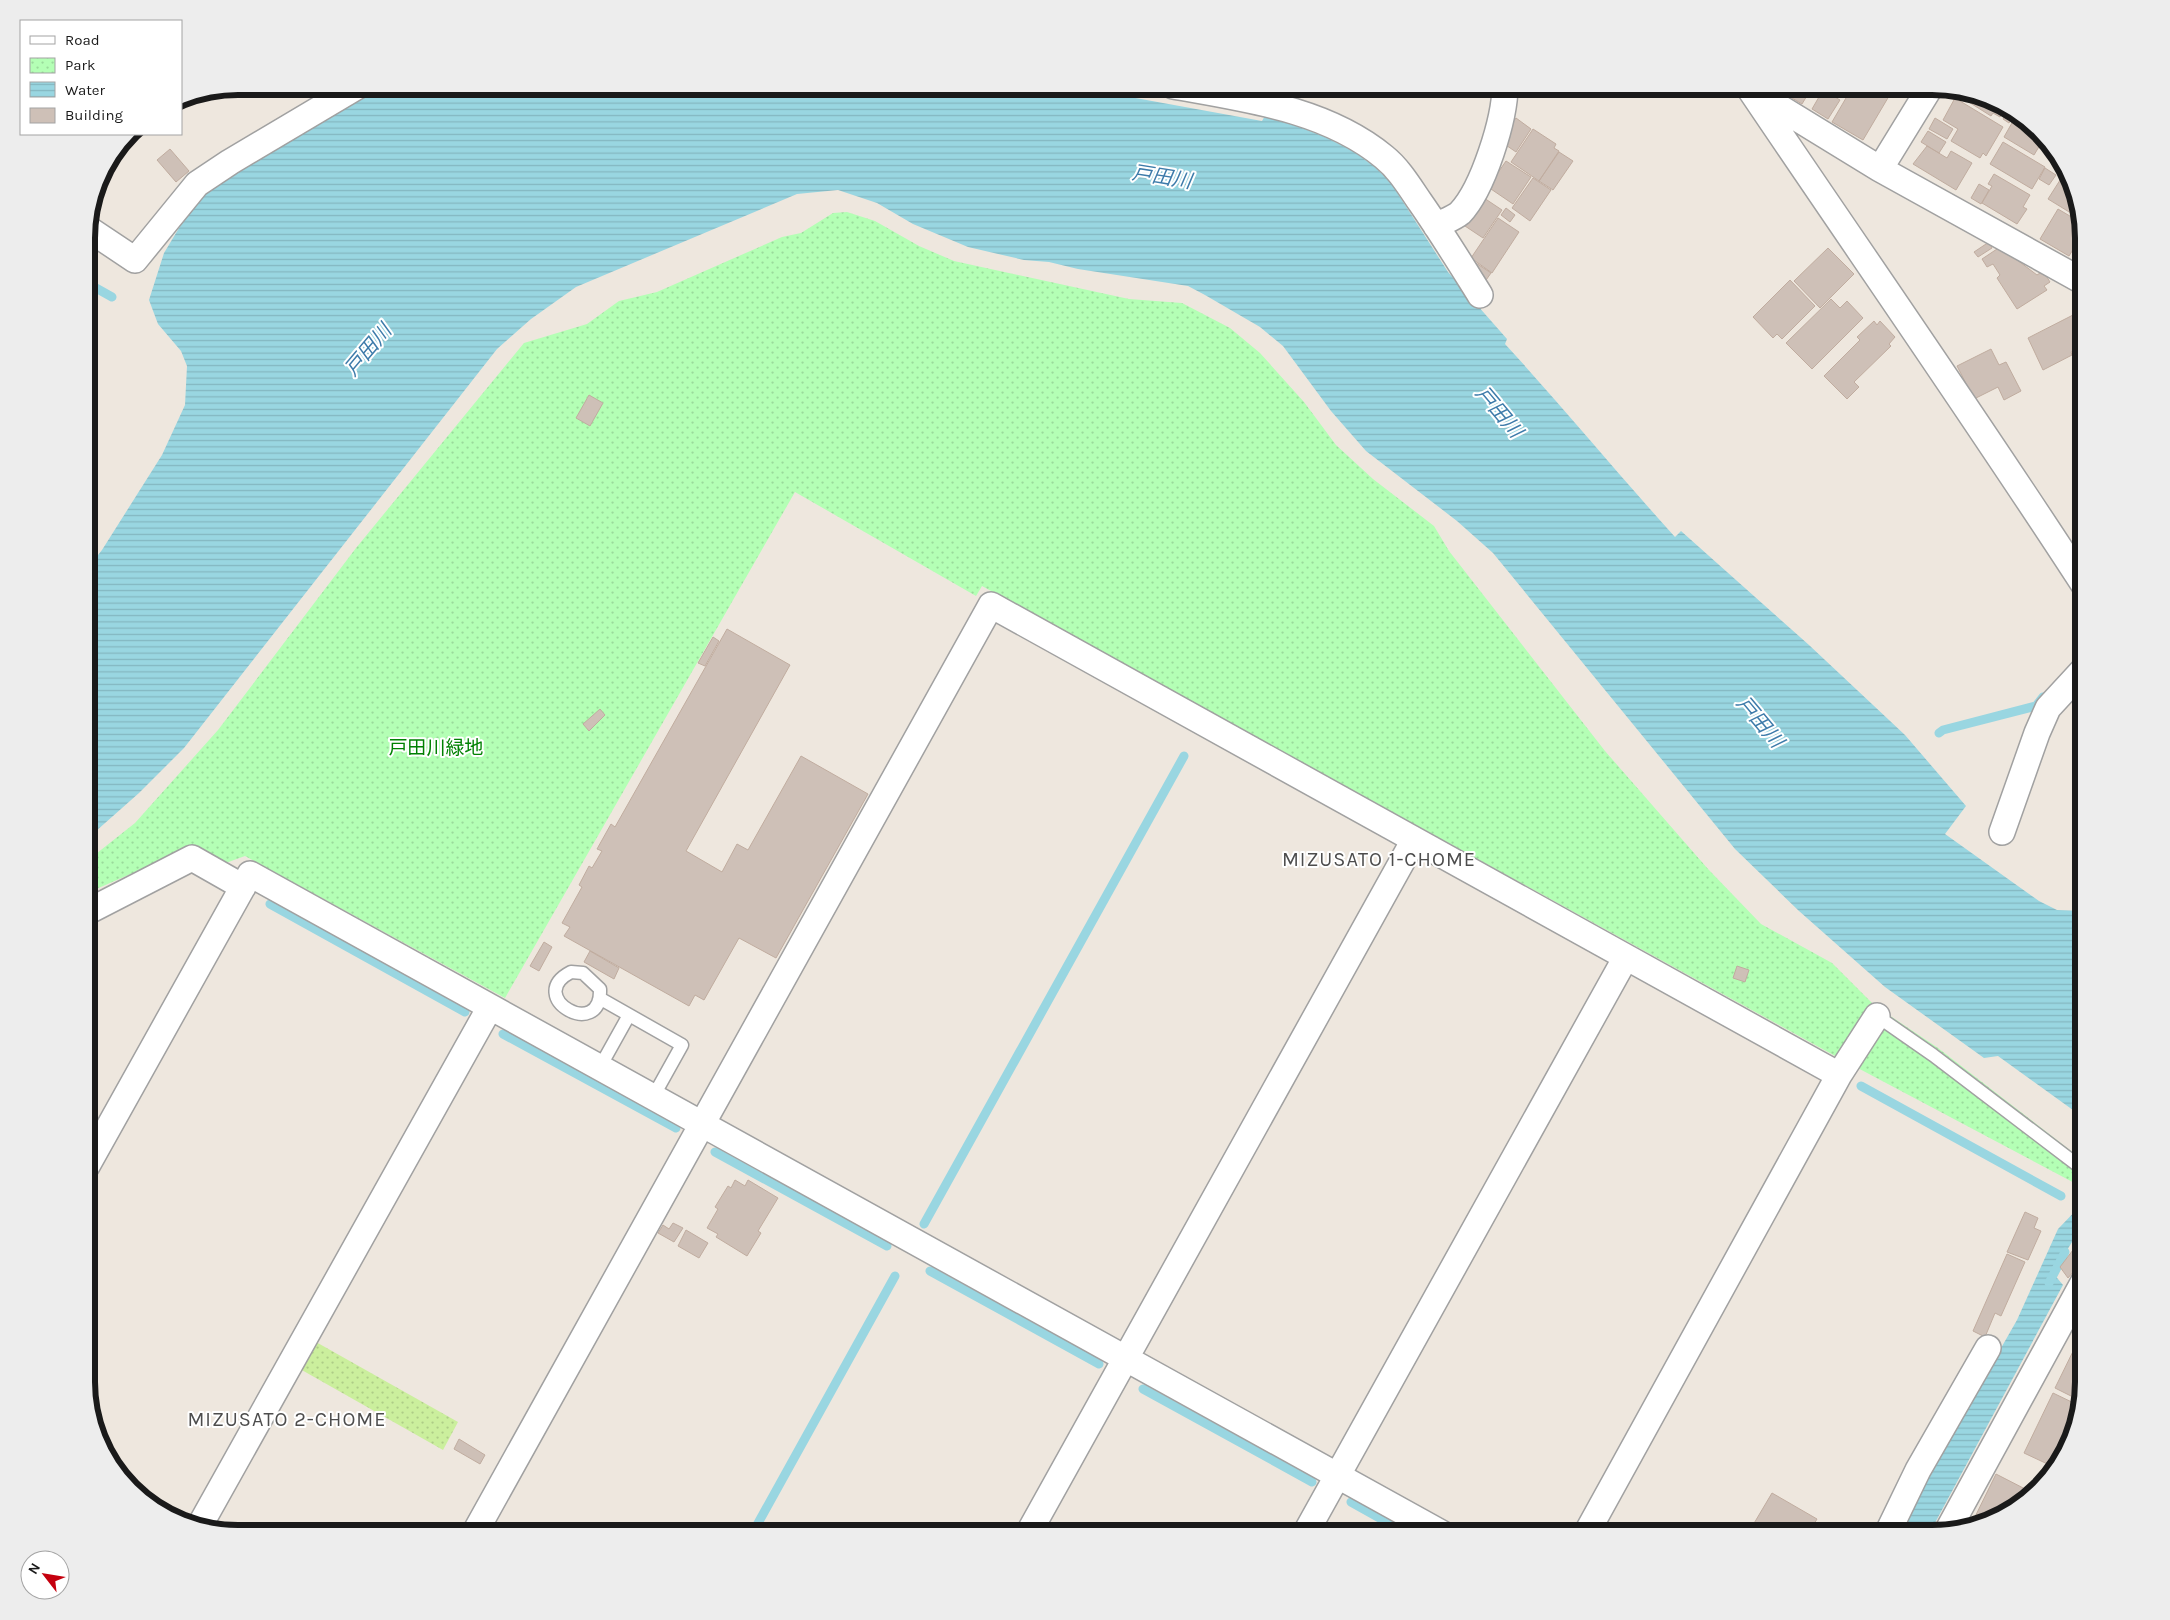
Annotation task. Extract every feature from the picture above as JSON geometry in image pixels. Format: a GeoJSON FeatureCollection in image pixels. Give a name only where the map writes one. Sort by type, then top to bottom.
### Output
{"type":"FeatureCollection","features":[{"type":"Feature","properties":{"kind":"street"},"geometry":{"type":"LineString","coordinates":[[95,233],[135,260],[197,184],[230,162],[343,95]]}},
{"type":"Feature","properties":{"kind":"street"},"geometry":{"type":"LineString","coordinates":[[1229,95],[1317,119],[1384,157],[1403,178],[1480,294]]}},
{"type":"Feature","properties":{"kind":"street"},"geometry":{"type":"LineString","coordinates":[[1436,226],[1460,213],[1481,180],[1497,129],[1505,95]]}},
{"type":"Feature","properties":{"kind":"street"},"geometry":{"type":"LineString","coordinates":[[1752,95],[1978,423],[2075,570]]}},
{"type":"Feature","properties":{"kind":"street"},"geometry":{"type":"LineString","coordinates":[[1760,95],[1880,169],[2075,277]]}},
{"type":"Feature","properties":{"kind":"street"},"geometry":{"type":"LineString","coordinates":[[1880,169],[1926,95]]}},
{"type":"Feature","properties":{"kind":"street"},"geometry":{"type":"LineString","coordinates":[[479,1525],[991,605],[1839,1075]]}},
{"type":"Feature","properties":{"kind":"street"},"geometry":{"type":"LineString","coordinates":[[2002,832],[2036,733],[2048,708],[2075,679]]}},
{"type":"Feature","properties":{"kind":"street"},"geometry":{"type":"LineString","coordinates":[[1033,1525],[1414,840]]}},
{"type":"Feature","properties":{"kind":"street"},"geometry":{"type":"LineString","coordinates":[[95,907],[192,858],[243,886]]}},
{"type":"Feature","properties":{"kind":"street"},"geometry":{"type":"LineString","coordinates":[[95,1150],[250,874],[1427,1525]]}},
{"type":"Feature","properties":{"kind":"street"},"geometry":{"type":"LineString","coordinates":[[1310,1525],[1626,958]]}},
{"type":"Feature","properties":{"kind":"street"},"geometry":{"type":"LineString","coordinates":[[203,1520],[490,1007]]}},
{"type":"Feature","properties":{"kind":"street"},"geometry":{"type":"LineString","coordinates":[[1591,1525],[1839,1075],[1877,1016]]}},
{"type":"Feature","properties":{"kind":"street"},"geometry":{"type":"LineString","coordinates":[[1951,1524],[2075,1297]]}},
{"type":"Feature","properties":{"kind":"street"},"geometry":{"type":"LineString","coordinates":[[1891,1525],[1918,1470],[1988,1348]]}},
{"type":"Feature","properties":{"kind":"lane"},"geometry":{"type":"LineString","coordinates":[[600,999],[682,1045],[653,1097]]}},
{"type":"Feature","properties":{"kind":"lane"},"geometry":{"type":"LineString","coordinates":[[600,1068],[629,1015]]}},
{"type":"Feature","properties":{"kind":"lane"},"geometry":{"type":"LineString","coordinates":[[1877,1016],[1933,1055],[2075,1163]]}},
{"type":"Feature","properties":{"kind":"green space","name":"戸田川緑地"},"geometry":{"type":"Polygon","coordinates":[[[847,212],[875,221],[919,246],[954,261],[1129,299],[1182,303],[1230,328],[1260,353],[1304,402],[1336,445],[1373,479],[1434,526],[1449,551],[1605,751],[1708,869],[1761,924],[1832,963],[1874,1005],[1938,1048],[2075,1154],[2075,1183],[1837,1057],[982,586],[976,596],[795,492],[505,998],[245,856],[223,864],[195,846],[95,890],[95,855],[135,823],[218,730],[356,548],[524,343],[587,324],[619,301],[657,292],[782,237],[801,233],[833,213],[847,212]]]}},
{"type":"Feature","properties":{"kind":"green space"},"geometry":{"type":"Polygon","coordinates":[[[316,1342],[458,1422],[443,1450],[300,1369],[316,1342]]]}},
{"type":"Feature","properties":{"kind":"water","name":"戸田川"},"geometry":{"type":"Polygon","coordinates":[[[359,95],[1119,95],[1262,121],[1266,114],[1325,137],[1353,151],[1375,167],[1391,183],[1448,272],[1507,339],[1505,344],[1675,537],[1681,531],[1809,645],[1905,735],[1966,806],[1945,834],[2039,901],[2057,910],[2075,911],[2075,1112],[1998,1056],[1984,1058],[1885,987],[1799,911],[1735,849],[1493,553],[1457,521],[1366,451],[1331,411],[1283,346],[1260,327],[1188,286],[1078,269],[1049,262],[1024,260],[968,247],[913,224],[877,203],[838,190],[797,194],[576,287],[531,319],[497,349],[184,748],[139,793],[95,832],[95,559],[162,455],[185,405],[187,366],[181,351],[158,324],[149,300],[164,253],[188,213],[210,189],[238,169],[359,95]]]}},
{"type":"Feature","properties":{"kind":"water"},"geometry":{"type":"Polygon","coordinates":[[[2075,1211],[2075,1240],[2053,1273],[2063,1285],[1934,1525],[1904,1525],[1924,1483],[2017,1320],[2058,1229],[2075,1211]]]}},
{"type":"Feature","properties":{"kind":"building"},"geometry":{"type":"Polygon","coordinates":[[[1787,95],[1807,95],[1802,104],[1787,95]]]}},
{"type":"Feature","properties":{"kind":"building"},"geometry":{"type":"Polygon","coordinates":[[[1820,95],[1832,95],[1840,100],[1828,119],[1812,109],[1820,95]]]}},
{"type":"Feature","properties":{"kind":"building"},"geometry":{"type":"Polygon","coordinates":[[[1848,95],[1890,95],[1863,140],[1832,122],[1848,95]]]}},
{"type":"Feature","properties":{"kind":"building"},"geometry":{"type":"Polygon","coordinates":[[[1955,98],[2003,127],[1986,156],[1983,153],[1980,158],[1951,141],[1958,129],[1943,120],[1955,98]]]}},
{"type":"Feature","properties":{"kind":"building"},"geometry":{"type":"Polygon","coordinates":[[[1964,99],[2002,113],[2000,117],[1993,113],[1991,116],[1964,99]]]}},
{"type":"Feature","properties":{"kind":"building"},"geometry":{"type":"Polygon","coordinates":[[[2005,115],[2011,119],[2009,123],[2003,119],[2005,115]]]}},
{"type":"Feature","properties":{"kind":"building"},"geometry":{"type":"Polygon","coordinates":[[[1516,118],[1531,129],[1516,152],[1500,141],[1516,118]]]}},
{"type":"Feature","properties":{"kind":"building"},"geometry":{"type":"Polygon","coordinates":[[[1935,118],[1953,129],[1947,139],[1929,129],[1935,118]]]}},
{"type":"Feature","properties":{"kind":"building"},"geometry":{"type":"Polygon","coordinates":[[[2013,121],[2040,144],[2034,155],[2004,137],[2013,121]]]}},
{"type":"Feature","properties":{"kind":"building"},"geometry":{"type":"Polygon","coordinates":[[[1533,129],[1556,144],[1554,148],[1559,151],[1539,181],[1511,162],[1533,129]]]}},
{"type":"Feature","properties":{"kind":"building"},"geometry":{"type":"Polygon","coordinates":[[[1928,131],[1946,142],[1939,153],[1921,142],[1928,131]]]}},
{"type":"Feature","properties":{"kind":"building"},"geometry":{"type":"Polygon","coordinates":[[[2003,142],[2045,167],[2032,189],[1990,164],[2003,142]]]}},
{"type":"Feature","properties":{"kind":"building"},"geometry":{"type":"Polygon","coordinates":[[[1927,146],[1947,158],[1951,151],[1972,163],[1956,190],[1913,164],[1927,146]]]}},
{"type":"Feature","properties":{"kind":"building"},"geometry":{"type":"Polygon","coordinates":[[[170,149],[189,171],[176,182],[157,160],[170,149]]]}},
{"type":"Feature","properties":{"kind":"building"},"geometry":{"type":"Polygon","coordinates":[[[1559,152],[1573,161],[1553,190],[1539,181],[1559,152]]]}},
{"type":"Feature","properties":{"kind":"building"},"geometry":{"type":"Polygon","coordinates":[[[1506,161],[1531,177],[1513,204],[1488,187],[1506,161]]]}},
{"type":"Feature","properties":{"kind":"building"},"geometry":{"type":"Polygon","coordinates":[[[2045,168],[2056,175],[2049,185],[2039,179],[2045,168]]]}},
{"type":"Feature","properties":{"kind":"building"},"geometry":{"type":"Polygon","coordinates":[[[1994,174],[2030,195],[2023,207],[2027,209],[2017,224],[1982,203],[1992,186],[1988,184],[1994,174]]]}},
{"type":"Feature","properties":{"kind":"building"},"geometry":{"type":"Polygon","coordinates":[[[1533,178],[1551,190],[1530,221],[1512,208],[1533,178]]]}},
{"type":"Feature","properties":{"kind":"building"},"geometry":{"type":"Polygon","coordinates":[[[2061,178],[2073,214],[2048,199],[2061,178]]]}},
{"type":"Feature","properties":{"kind":"building"},"geometry":{"type":"Polygon","coordinates":[[[1979,184],[1989,190],[1981,204],[1971,198],[1979,184]]]}},
{"type":"Feature","properties":{"kind":"building"},"geometry":{"type":"Polygon","coordinates":[[[1481,196],[1502,210],[1483,238],[1462,224],[1481,196]]]}},
{"type":"Feature","properties":{"kind":"building"},"geometry":{"type":"Polygon","coordinates":[[[1506,208],[1515,215],[1510,222],[1501,215],[1506,208]]]}},
{"type":"Feature","properties":{"kind":"building"},"geometry":{"type":"Polygon","coordinates":[[[2058,209],[2074,218],[2075,249],[2069,256],[2040,239],[2058,209]]]}},
{"type":"Feature","properties":{"kind":"building"},"geometry":{"type":"Polygon","coordinates":[[[1498,218],[1519,232],[1492,273],[1471,258],[1498,218]]]}},
{"type":"Feature","properties":{"kind":"building"},"geometry":{"type":"Polygon","coordinates":[[[1989,242],[1992,248],[1978,257],[1974,252],[1989,242]]]}},
{"type":"Feature","properties":{"kind":"building"},"geometry":{"type":"Polygon","coordinates":[[[2000,247],[2037,275],[2043,271],[2050,282],[2044,286],[2047,290],[2017,309],[1997,278],[2000,275],[1993,264],[1987,267],[1982,259],[2000,247]]]}},
{"type":"Feature","properties":{"kind":"building"},"geometry":{"type":"Polygon","coordinates":[[[1828,248],[1854,274],[1820,308],[1794,281],[1828,248]]]}},
{"type":"Feature","properties":{"kind":"building"},"geometry":{"type":"Polygon","coordinates":[[[1473,261],[1491,273],[1484,283],[1473,261]]]}},
{"type":"Feature","properties":{"kind":"building"},"geometry":{"type":"Polygon","coordinates":[[[1790,280],[1815,306],[1782,339],[1777,334],[1773,338],[1753,317],[1790,280]]]}},
{"type":"Feature","properties":{"kind":"building"},"geometry":{"type":"Polygon","coordinates":[[[1831,299],[1840,308],[1847,301],[1863,318],[1812,369],[1786,343],[1831,299]]]}},
{"type":"Feature","properties":{"kind":"building"},"geometry":{"type":"Polygon","coordinates":[[[2073,315],[2075,319],[2075,350],[2071,352],[2072,355],[2043,370],[2028,338],[2073,315]]]}},
{"type":"Feature","properties":{"kind":"building"},"geometry":{"type":"Polygon","coordinates":[[[1874,321],[1877,325],[1880,321],[1895,337],[1889,344],[1891,346],[1854,382],[1859,387],[1847,399],[1824,376],[1860,340],[1857,337],[1874,321]]]}},
{"type":"Feature","properties":{"kind":"building"},"geometry":{"type":"Polygon","coordinates":[[[1991,349],[1999,365],[2006,362],[2021,391],[2004,400],[1998,387],[1974,399],[1957,366],[1991,349]]]}},
{"type":"Feature","properties":{"kind":"building"},"geometry":{"type":"Polygon","coordinates":[[[589,395],[603,403],[590,426],[576,418],[589,395]]]}},
{"type":"Feature","properties":{"kind":"building"},"geometry":{"type":"Polygon","coordinates":[[[727,629],[790,665],[686,851],[722,872],[737,844],[748,850],[801,756],[868,794],[776,958],[739,938],[704,1000],[695,995],[689,1006],[564,936],[570,927],[562,923],[582,887],[579,885],[589,866],[592,868],[602,851],[597,849],[611,824],[615,827],[727,629]]]}},
{"type":"Feature","properties":{"kind":"building"},"geometry":{"type":"Polygon","coordinates":[[[713,637],[719,641],[705,666],[698,663],[713,637]]]}},
{"type":"Feature","properties":{"kind":"building"},"geometry":{"type":"Polygon","coordinates":[[[600,709],[605,715],[589,731],[583,724],[600,709]]]}},
{"type":"Feature","properties":{"kind":"building"},"geometry":{"type":"Polygon","coordinates":[[[544,942],[552,947],[539,971],[530,966],[544,942]]]}},
{"type":"Feature","properties":{"kind":"building"},"geometry":{"type":"Polygon","coordinates":[[[590,951],[619,968],[614,979],[584,962],[590,951]]]}},
{"type":"Feature","properties":{"kind":"building"},"geometry":{"type":"Polygon","coordinates":[[[1737,966],[1749,970],[1745,982],[1733,978],[1737,966]]]}},
{"type":"Feature","properties":{"kind":"building"},"geometry":{"type":"Polygon","coordinates":[[[735,1180],[745,1186],[748,1180],[778,1198],[758,1231],[761,1233],[747,1256],[716,1237],[718,1234],[707,1228],[718,1209],[715,1207],[728,1186],[731,1188],[735,1180]]]}},
{"type":"Feature","properties":{"kind":"building"},"geometry":{"type":"Polygon","coordinates":[[[2025,1212],[2038,1218],[2034,1228],[2041,1231],[2028,1260],[2007,1252],[2025,1212]]]}},
{"type":"Feature","properties":{"kind":"building"},"geometry":{"type":"Polygon","coordinates":[[[673,1223],[683,1228],[674,1242],[658,1233],[663,1225],[669,1229],[673,1223]]]}},
{"type":"Feature","properties":{"kind":"building"},"geometry":{"type":"Polygon","coordinates":[[[686,1230],[708,1243],[699,1258],[678,1246],[686,1230]]]}},
{"type":"Feature","properties":{"kind":"building"},"geometry":{"type":"Polygon","coordinates":[[[2075,1248],[2075,1270],[2068,1278],[2060,1267],[2075,1248]]]}},
{"type":"Feature","properties":{"kind":"building"},"geometry":{"type":"Polygon","coordinates":[[[2007,1254],[2025,1262],[2001,1316],[1995,1313],[1985,1337],[1973,1331],[2007,1254]]]}},
{"type":"Feature","properties":{"kind":"building"},"geometry":{"type":"Polygon","coordinates":[[[2075,1347],[2074,1398],[2055,1388],[2075,1347]]]}},
{"type":"Feature","properties":{"kind":"building"},"geometry":{"type":"Polygon","coordinates":[[[2053,1393],[2074,1403],[2064,1437],[2048,1464],[2024,1453],[2053,1393]]]}},
{"type":"Feature","properties":{"kind":"building"},"geometry":{"type":"Polygon","coordinates":[[[459,1439],[485,1455],[480,1464],[454,1449],[459,1439]]]}},
{"type":"Feature","properties":{"kind":"building"},"geometry":{"type":"Polygon","coordinates":[[[1996,1474],[2026,1490],[1995,1510],[1974,1518],[1996,1474]]]}},
{"type":"Feature","properties":{"kind":"building"},"geometry":{"type":"Polygon","coordinates":[[[1772,1493],[1817,1519],[1813,1525],[1753,1525],[1772,1493]]]}},
{"type":"Feature","properties":{"kind":"waterway"},"geometry":{"type":"LineString","coordinates":[[95,287],[112,297]]}},
{"type":"Feature","properties":{"kind":"waterway"},"geometry":{"type":"LineString","coordinates":[[1939,733],[1943,730],[2036,706],[2043,697]]}},
{"type":"Feature","properties":{"kind":"waterway"},"geometry":{"type":"LineString","coordinates":[[924,1224],[1184,756]]}},
{"type":"Feature","properties":{"kind":"waterway"},"geometry":{"type":"LineString","coordinates":[[270,904],[465,1012]]}},
{"type":"Feature","properties":{"kind":"waterway"},"geometry":{"type":"LineString","coordinates":[[503,1034],[676,1128]]}},
{"type":"Feature","properties":{"kind":"waterway"},"geometry":{"type":"LineString","coordinates":[[1861,1086],[2061,1196]]}},
{"type":"Feature","properties":{"kind":"waterway"},"geometry":{"type":"LineString","coordinates":[[715,1152],[887,1246]]}},
{"type":"Feature","properties":{"kind":"waterway"},"geometry":{"type":"LineString","coordinates":[[2049,1283],[2065,1252]]}},
{"type":"Feature","properties":{"kind":"waterway"},"geometry":{"type":"LineString","coordinates":[[930,1271],[1099,1364]]}},
{"type":"Feature","properties":{"kind":"waterway"},"geometry":{"type":"LineString","coordinates":[[757,1525],[895,1276]]}},
{"type":"Feature","properties":{"kind":"waterway"},"geometry":{"type":"LineString","coordinates":[[1143,1389],[1312,1482]]}},
{"type":"Feature","properties":{"kind":"waterway"},"geometry":{"type":"LineString","coordinates":[[1351,1502],[1392,1525]]}},
{"type":"Feature","properties":{"kind":"district","name":"MIZUSATO 1-CHOME"},"geometry":{"type":"Point","coordinates":[1379,859]}},
{"type":"Feature","properties":{"kind":"district","name":"MIZUSATO 2-CHOME"},"geometry":{"type":"Point","coordinates":[287,1419]}}]}
